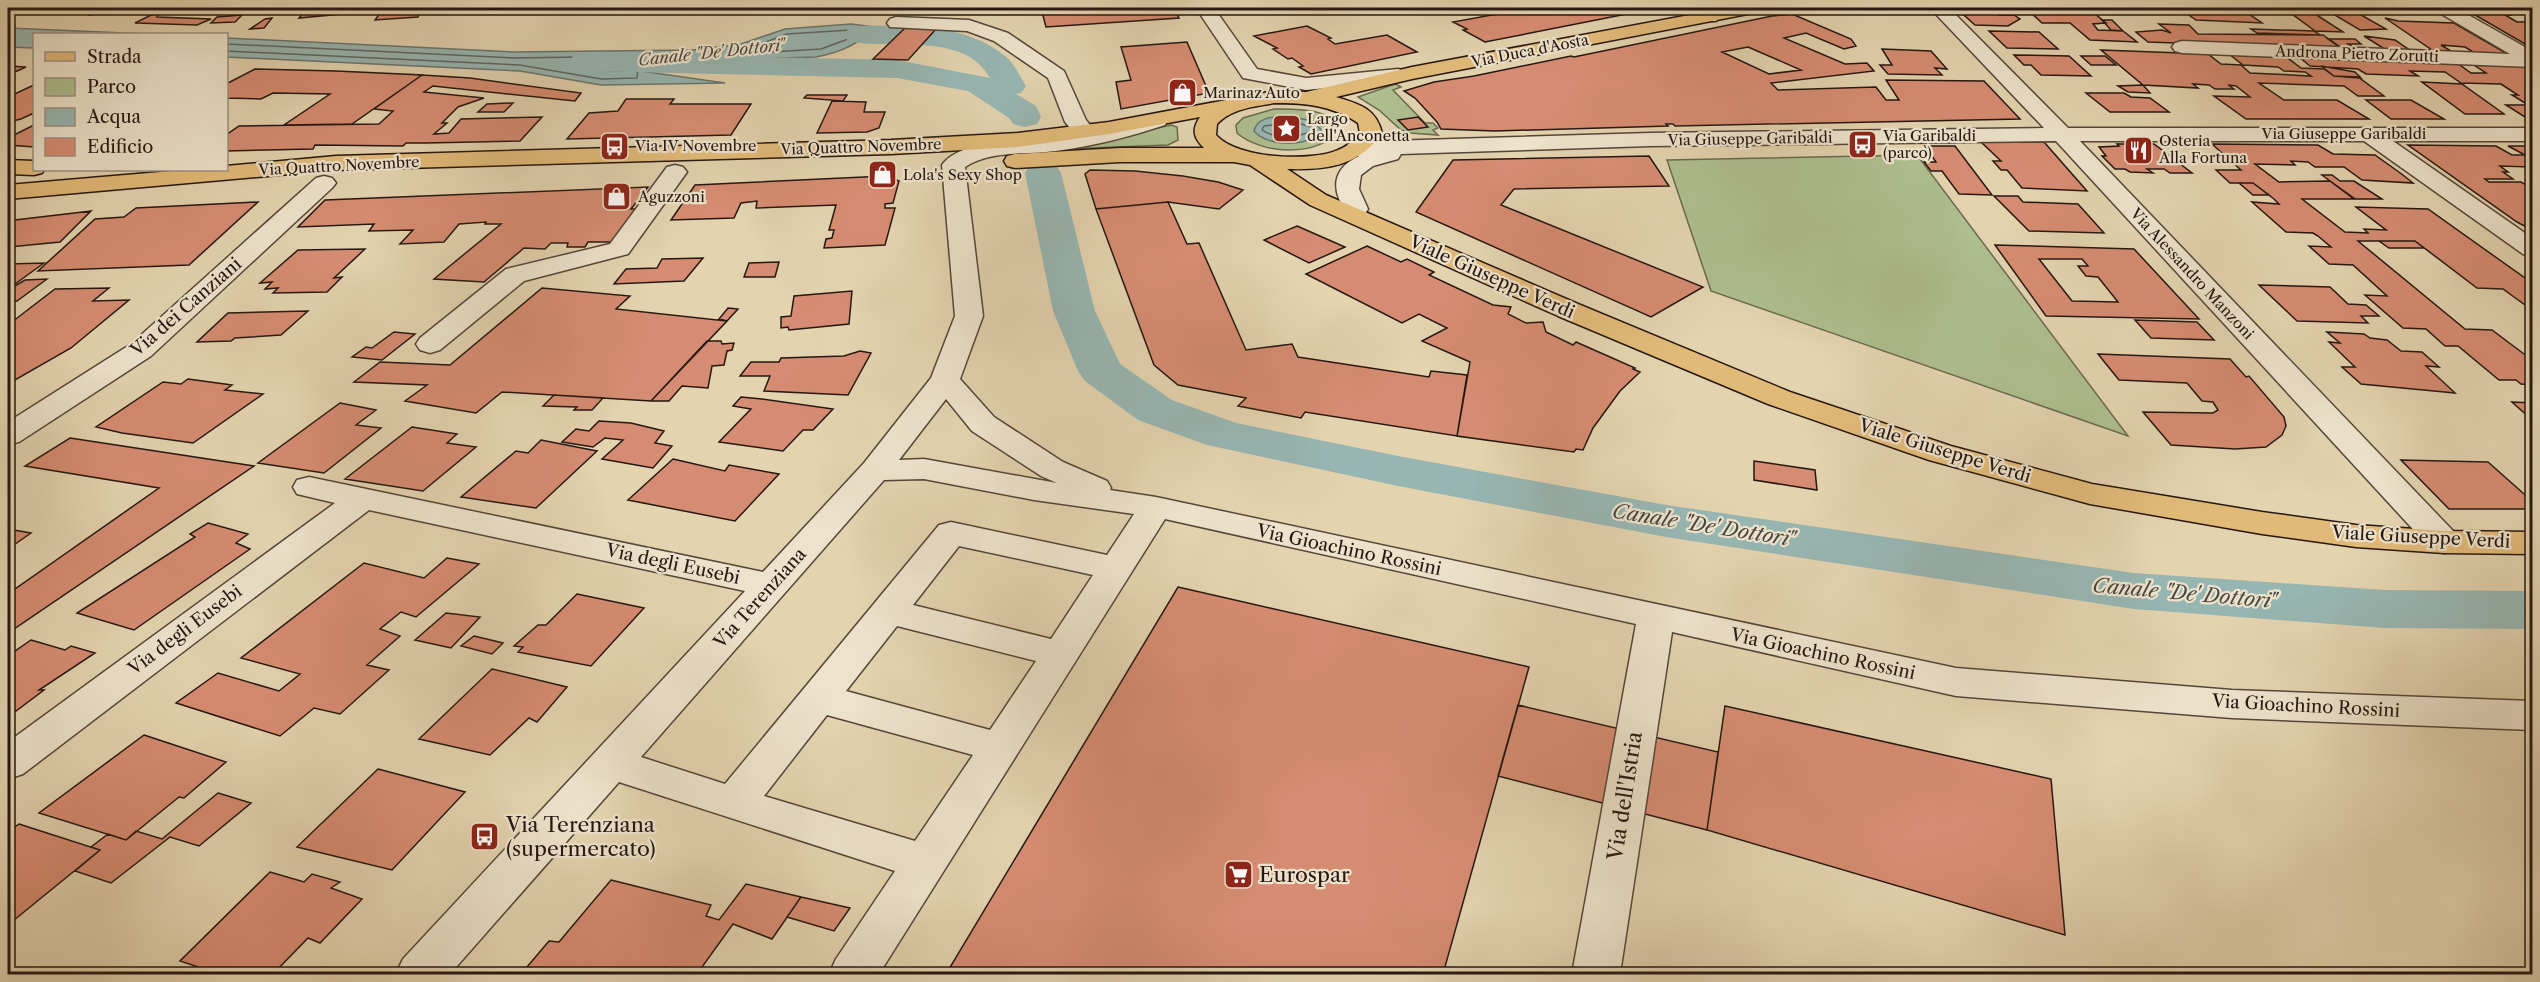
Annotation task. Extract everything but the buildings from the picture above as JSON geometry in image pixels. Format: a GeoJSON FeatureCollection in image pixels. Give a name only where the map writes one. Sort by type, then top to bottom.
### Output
{"type":"FeatureCollection","features":[{"type":"Feature","properties":{"kind":"main road","name":"Via Duca d'Aosta"},"geometry":{"type":"LineString","coordinates":[[1307,98],[1408,74],[1702,12],[1753,8]]}},
{"type":"Feature","properties":{"kind":"main road"},"geometry":{"type":"LineString","coordinates":[[1159,119],[1266,98],[1307,98],[1341,105],[1364,117],[1370,124],[1371,134],[1368,140],[1328,166],[1324,176],[1333,192],[1390,232]]}},
{"type":"Feature","properties":{"kind":"main road"},"geometry":{"type":"LineString","coordinates":[[1241,102],[1214,114],[1207,121],[1204,129],[1206,137],[1212,144],[1246,158],[1318,201]]}},
{"type":"Feature","properties":{"kind":"main road","name":"Via Quattro Novembre"},"geometry":{"type":"LineString","coordinates":[[182,177],[336,163],[901,147],[1018,140],[1159,119]]}},
{"type":"Feature","properties":{"kind":"main road"},"geometry":{"type":"LineString","coordinates":[[953,165],[1120,155],[1246,158],[1297,163],[1346,153]]}},
{"type":"Feature","properties":{"kind":"main road"},"geometry":{"type":"LineString","coordinates":[[1120,155],[1193,164],[1227,171],[1318,201],[1390,232]]}},
{"type":"Feature","properties":{"kind":"main road","name":"Via Quattro Novembre"},"geometry":{"type":"LineString","coordinates":[[182,177],[324,183],[953,165]]}},
{"type":"Feature","properties":{"kind":"main road"},"geometry":{"type":"LineString","coordinates":[[8,167],[33,168]]}},
{"type":"Feature","properties":{"kind":"main road"},"geometry":{"type":"LineString","coordinates":[[72,171],[182,177]]}},
{"type":"Feature","properties":{"kind":"main road"},"geometry":{"type":"LineString","coordinates":[[12,194],[182,177]]}},
{"type":"Feature","properties":{"kind":"main road","name":"Viale Giuseppe Verdi"},"geometry":{"type":"LineString","coordinates":[[1390,232],[1537,297],[1779,398],[1940,453],[2102,496],[2309,530],[2356,536],[2444,542],[2532,543]]}},
{"type":"Feature","properties":{"kind":"street"},"geometry":{"type":"LineString","coordinates":[[1205,8],[1266,98]]}},
{"type":"Feature","properties":{"kind":"street","name":"Via Alessandro Manzoni"},"geometry":{"type":"LineString","coordinates":[[1939,8],[2061,134],[2444,542]]}},
{"type":"Feature","properties":{"kind":"street"},"geometry":{"type":"LineString","coordinates":[[2444,8],[2532,60]]}},
{"type":"Feature","properties":{"kind":"street"},"geometry":{"type":"LineString","coordinates":[[896,23],[969,26],[1001,37],[1057,75],[1076,122],[1084,131]]}},
{"type":"Feature","properties":{"kind":"street","name":"Androna Pietro Zorutti"},"geometry":{"type":"LineString","coordinates":[[2182,47],[2532,60]]}},
{"type":"Feature","properties":{"kind":"street"},"geometry":{"type":"LineString","coordinates":[[1250,74],[1306,84],[1408,74]]}},
{"type":"Feature","properties":{"kind":"street"},"geometry":{"type":"LineString","coordinates":[[953,165],[961,158],[981,152],[1094,138],[1135,128],[1159,119]]}},
{"type":"Feature","properties":{"kind":"street","name":"Via Giuseppe Garibaldi"},"geometry":{"type":"LineString","coordinates":[[1436,146],[2061,134],[2532,134]]}},
{"type":"Feature","properties":{"kind":"street"},"geometry":{"type":"LineString","coordinates":[[2370,135],[2532,249]]}},
{"type":"Feature","properties":{"kind":"street"},"geometry":{"type":"LineString","coordinates":[[1346,153],[1436,146]]}},
{"type":"Feature","properties":{"kind":"street"},"geometry":{"type":"LineString","coordinates":[[1356,209],[1347,189],[1350,172],[1374,159],[1436,146]]}},
{"type":"Feature","properties":{"kind":"street","name":"Via Terenziana"},"geometry":{"type":"LineString","coordinates":[[420,975],[875,470],[945,380],[969,316],[953,165]]}},
{"type":"Feature","properties":{"kind":"street"},"geometry":{"type":"LineString","coordinates":[[430,344],[515,275],[619,249],[675,172]]}},
{"type":"Feature","properties":{"kind":"street","name":"Via dei Canziani"},"geometry":{"type":"LineString","coordinates":[[8,435],[141,350],[324,183]]}},
{"type":"Feature","properties":{"kind":"street","name":"Via Gioachino Rossini"},"geometry":{"type":"LineString","coordinates":[[945,380],[983,424],[1052,469],[1141,504]]}},
{"type":"Feature","properties":{"kind":"street","name":"Via Gioachino Rossini"},"geometry":{"type":"LineString","coordinates":[[875,470],[924,469],[1034,490],[1141,504],[1956,682],[2232,704],[2532,716]]}},
{"type":"Feature","properties":{"kind":"street","name":"Via degli Eusebi"},"geometry":{"type":"LineString","coordinates":[[309,487],[771,585]]}},
{"type":"Feature","properties":{"kind":"street","name":"Via degli Eusebi"},"geometry":{"type":"LineString","coordinates":[[8,763],[363,498]]}},
{"type":"Feature","properties":{"kind":"street"},"geometry":{"type":"LineString","coordinates":[[853,975],[1117,569],[1141,504]]}},
{"type":"Feature","properties":{"kind":"street"},"geometry":{"type":"LineString","coordinates":[[734,803],[951,533],[1117,569]]}},
{"type":"Feature","properties":{"kind":"street"},"geometry":{"type":"LineString","coordinates":[[888,611],[1062,655]]}},
{"type":"Feature","properties":{"kind":"street","name":"Via dell'Istria"},"geometry":{"type":"LineString","coordinates":[[1596,975],[1656,618]]}},
{"type":"Feature","properties":{"kind":"street"},"geometry":{"type":"LineString","coordinates":[[818,698],[1001,748]]}},
{"type":"Feature","properties":{"kind":"street"},"geometry":{"type":"LineString","coordinates":[[611,763],[926,863]]}},
{"type":"Feature","properties":{"kind":"green space"},"geometry":{"type":"Polygon","coordinates":[[[1395,84],[1401,87],[1393,90],[1425,123],[1433,123],[1438,128],[1433,130],[1438,135],[1401,130],[1379,110],[1358,97],[1395,84]]]}},
{"type":"Feature","properties":{"kind":"green space"},"geometry":{"type":"Polygon","coordinates":[[[1274,109],[1321,113],[1335,123],[1338,131],[1329,140],[1317,146],[1289,150],[1260,145],[1237,133],[1236,125],[1243,118],[1274,109]]]}},
{"type":"Feature","properties":{"kind":"green space"},"geometry":{"type":"Polygon","coordinates":[[[1171,125],[1177,127],[1178,140],[1168,145],[1063,149],[1171,125]]]}},
{"type":"Feature","properties":{"kind":"green space"},"geometry":{"type":"Polygon","coordinates":[[[1917,155],[2128,436],[1711,291],[1667,160],[1917,155]]]}},
{"type":"Feature","properties":{"kind":"water"},"geometry":{"type":"Polygon","coordinates":[[[851,24],[875,27],[856,43],[816,57],[659,61],[641,71],[725,83],[601,85],[520,71],[228,57],[228,38],[513,52],[693,50],[741,44],[785,29],[851,24]]]}},
{"type":"Feature","properties":{"kind":"water"},"geometry":{"type":"Polygon","coordinates":[[[8,28],[126,33],[33,33],[33,48],[8,47],[8,28]]]}},
{"type":"Feature","properties":{"kind":"water"},"geometry":{"type":"Polygon","coordinates":[[[1285,116],[1314,121],[1321,130],[1308,140],[1288,143],[1268,140],[1254,131],[1262,120],[1285,116]]]}},
{"type":"Feature","properties":{"kind":"waterway","name":"Canale \"De' Dottori\""},"geometry":{"type":"LineString","coordinates":[[858,35],[929,36],[964,45],[994,62],[1010,86]]}},
{"type":"Feature","properties":{"kind":"waterway","name":"Canale \"De' Dottori\""},"geometry":{"type":"LineString","coordinates":[[584,62],[897,69],[977,83],[1024,113],[1025,117]]}},
{"type":"Feature","properties":{"kind":"waterway","name":"Canale \"De' Dottori\""},"geometry":{"type":"LineString","coordinates":[[1043,173],[1074,311],[1101,371],[1155,410],[1224,435],[1398,471],[1666,521],[2134,591],[2385,609],[2532,610]]}},
{"type":"Feature","properties":{"kind":"place","name":"Marinaz Auto"},"geometry":{"type":"Point","coordinates":[1182,93]}},
{"type":"Feature","properties":{"kind":"place","name":"Largo dell'Anconetta"},"geometry":{"type":"Point","coordinates":[1286,128]}},
{"type":"Feature","properties":{"kind":"place","name":"Via Garibaldi (parco)"},"geometry":{"type":"Point","coordinates":[1862,145]}},
{"type":"Feature","properties":{"kind":"place","name":"Via IV Novembre"},"geometry":{"type":"Point","coordinates":[614,146]}},
{"type":"Feature","properties":{"kind":"place","name":"Osteria Alla Fortuna"},"geometry":{"type":"Point","coordinates":[2138,150]}},
{"type":"Feature","properties":{"kind":"place","name":"Lola's Sexy Shop"},"geometry":{"type":"Point","coordinates":[882,175]}},
{"type":"Feature","properties":{"kind":"place","name":"Aguzzoni"},"geometry":{"type":"Point","coordinates":[617,197]}},
{"type":"Feature","properties":{"kind":"place","name":"Via Terenziana (supermercato)"},"geometry":{"type":"Point","coordinates":[485,837]}},
{"type":"Feature","properties":{"kind":"place","name":"Eurospar"},"geometry":{"type":"Point","coordinates":[1238,875]}}]}
